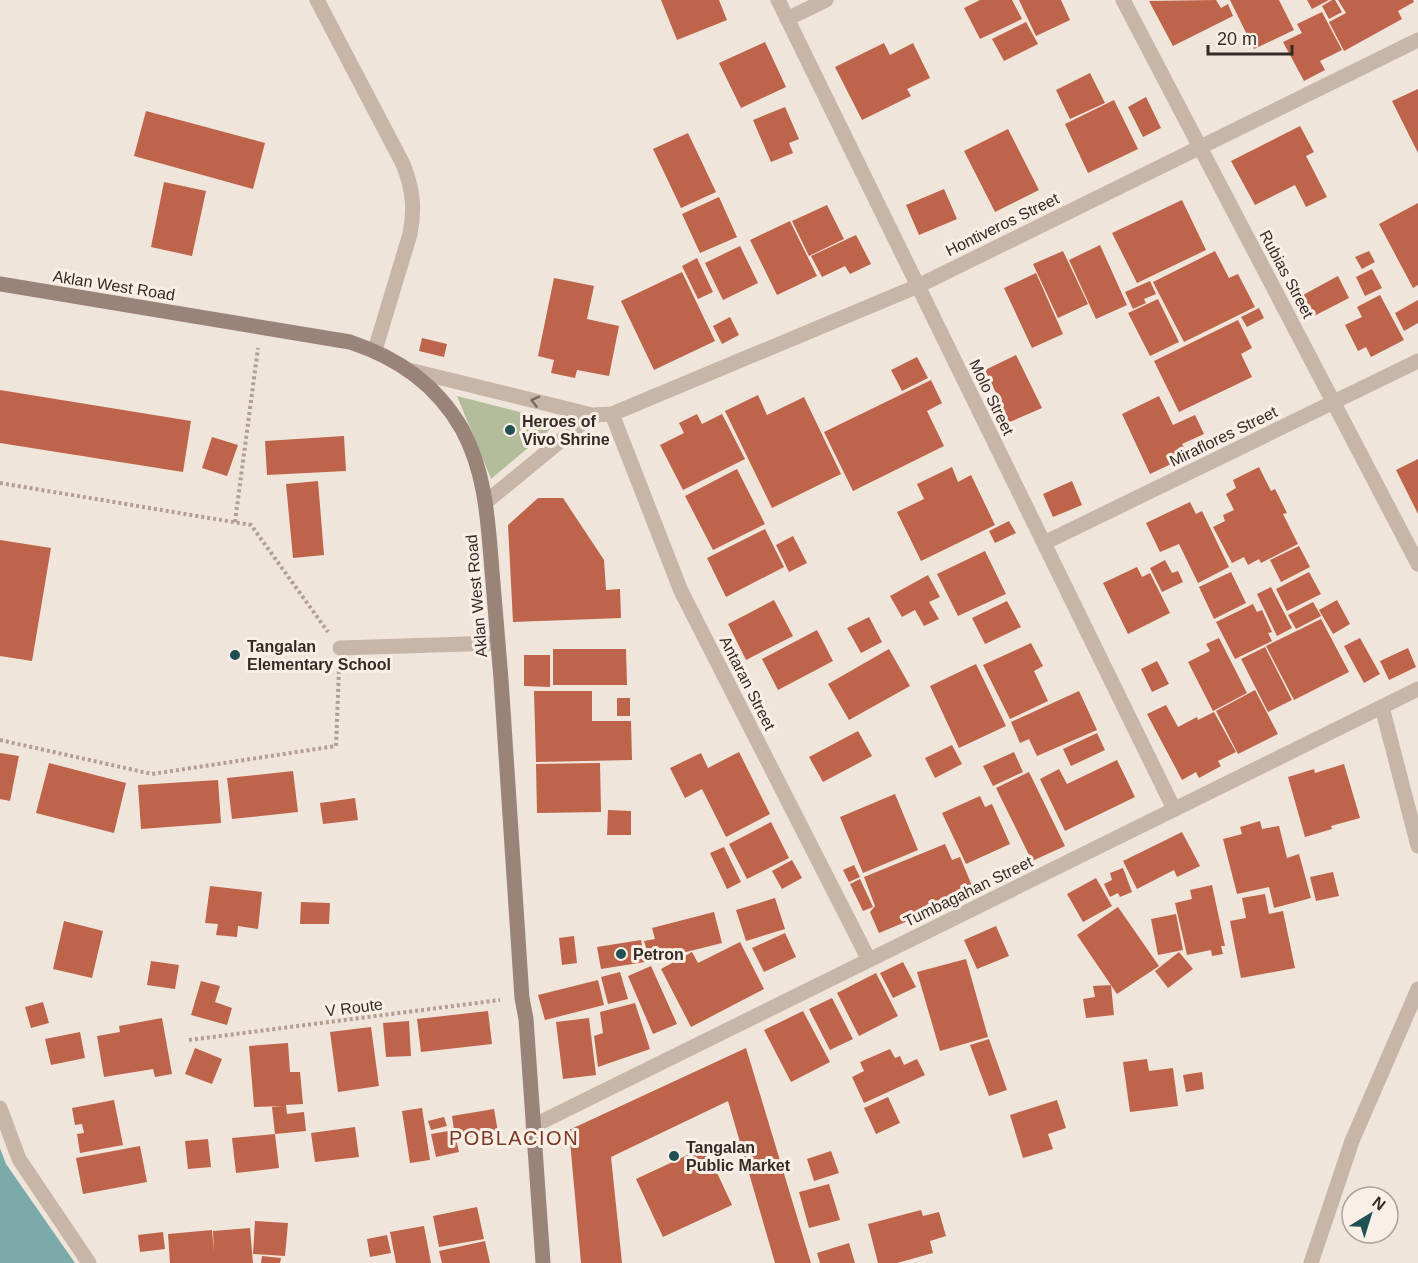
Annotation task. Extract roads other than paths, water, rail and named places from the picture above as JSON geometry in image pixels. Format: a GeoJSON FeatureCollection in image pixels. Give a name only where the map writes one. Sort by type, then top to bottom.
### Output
{"type":"FeatureCollection","features":[{"type":"Feature","properties":{"kind":"main road","name":"Aklan West Road"},"geometry":{"type":"LineString","coordinates":[[0,284],[350,342],[375,350],[409,370],[441,400],[462,429],[476,462],[486,502],[543,1263]]}},
{"type":"Feature","properties":{"kind":"street"},"geometry":{"type":"LineString","coordinates":[[317,0],[403,164],[414,198],[410,234],[375,350]]}},
{"type":"Feature","properties":{"kind":"street","name":"Molo Street"},"geometry":{"type":"LineString","coordinates":[[778,0],[1174,809]]}},
{"type":"Feature","properties":{"kind":"street"},"geometry":{"type":"LineString","coordinates":[[787,19],[826,0]]}},
{"type":"Feature","properties":{"kind":"street","name":"Rubias Street"},"geometry":{"type":"LineString","coordinates":[[1123,0],[1418,564]]}},
{"type":"Feature","properties":{"kind":"street","name":"Hontiveros Street"},"geometry":{"type":"LineString","coordinates":[[409,370],[592,415],[612,414],[918,286],[1418,40]]}},
{"type":"Feature","properties":{"kind":"street","name":"Miraflores Street"},"geometry":{"type":"LineString","coordinates":[[1044,543],[1418,361]]}},
{"type":"Feature","properties":{"kind":"street","name":"Antaran Street"},"geometry":{"type":"LineString","coordinates":[[612,414],[681,591],[869,960]]}},
{"type":"Feature","properties":{"kind":"street"},"geometry":{"type":"LineString","coordinates":[[486,502],[592,415]]}},
{"type":"Feature","properties":{"kind":"street"},"geometry":{"type":"LineString","coordinates":[[340,648],[498,643]]}},
{"type":"Feature","properties":{"kind":"street","name":"Tumbagahan Street"},"geometry":{"type":"LineString","coordinates":[[533,1126],[1418,689]]}},
{"type":"Feature","properties":{"kind":"street"},"geometry":{"type":"LineString","coordinates":[[1382,707],[1418,846]]}},
{"type":"Feature","properties":{"kind":"street"},"geometry":{"type":"LineString","coordinates":[[1311,1263],[1352,1141],[1418,989]]}},
{"type":"Feature","properties":{"kind":"street"},"geometry":{"type":"LineString","coordinates":[[0,1107],[19,1159],[89,1263]]}},
{"type":"Feature","properties":{"kind":"water"},"geometry":{"type":"Polygon","coordinates":[[[0,1148],[6,1164],[75,1263],[0,1263],[0,1148]]]}},
{"type":"Feature","properties":{"kind":"place","name":"Heroes of Vivo Shrine"},"geometry":{"type":"Point","coordinates":[510,430]}},
{"type":"Feature","properties":{"kind":"place","name":"Tangalan Elementary School"},"geometry":{"type":"Point","coordinates":[235,655]}},
{"type":"Feature","properties":{"kind":"place","name":"Petron"},"geometry":{"type":"Point","coordinates":[621,954]}},
{"type":"Feature","properties":{"kind":"place","name":"Tangalan Public Market"},"geometry":{"type":"Point","coordinates":[674,1156]}},
{"type":"Feature","properties":{"kind":"district","name":"POBLACION"},"geometry":{"type":"Point","coordinates":[514,1138]}}]}
